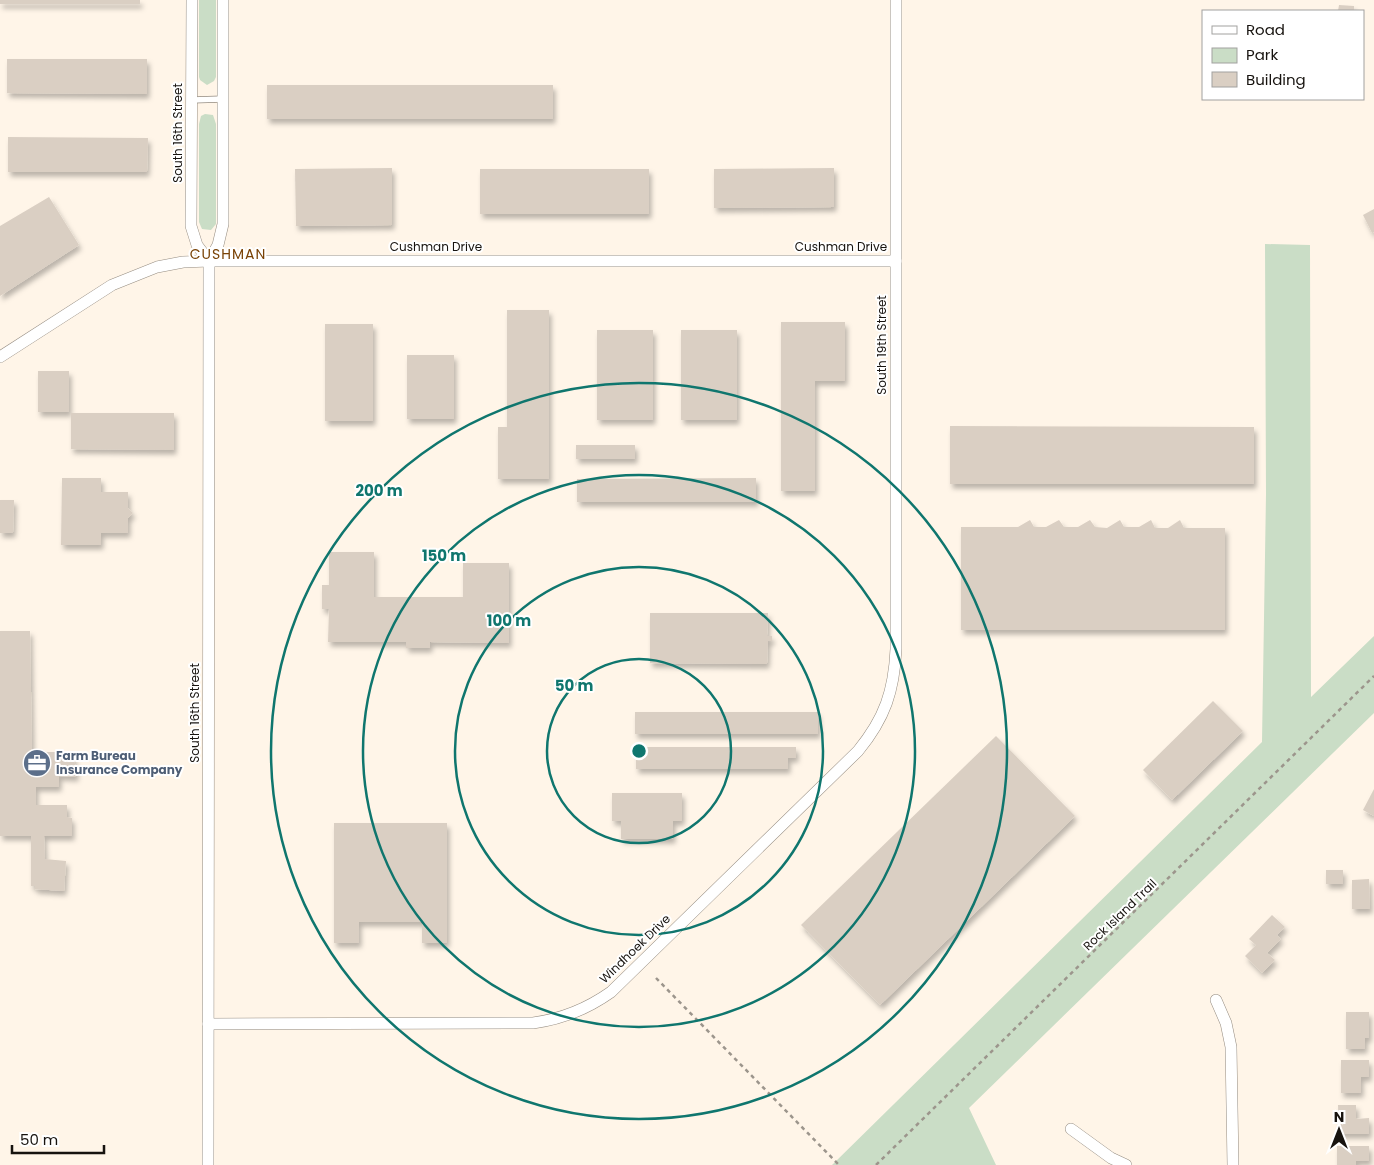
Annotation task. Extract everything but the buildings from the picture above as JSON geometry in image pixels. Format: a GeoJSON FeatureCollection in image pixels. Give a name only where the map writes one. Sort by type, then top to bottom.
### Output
{"type":"FeatureCollection","features":[{"type":"Feature","properties":{"kind":"street","name":"South 16th Street"},"geometry":{"type":"LineString","coordinates":[[192,0],[191,226],[197,245],[209,260]]}},
{"type":"Feature","properties":{"kind":"street","name":"South 16th Street"},"geometry":{"type":"LineString","coordinates":[[208,1165],[209,260],[218,245],[223,224],[223,0]]}},
{"type":"Feature","properties":{"kind":"street","name":"South 19th Street"},"geometry":{"type":"LineString","coordinates":[[891,690],[896,649],[896,0]]}},
{"type":"Feature","properties":{"kind":"street","name":"Cushman Drive"},"geometry":{"type":"LineString","coordinates":[[0,357],[112,285],[157,268],[183,262],[209,260],[896,261]]}},
{"type":"Feature","properties":{"kind":"street","name":"Windhoek Drive"},"geometry":{"type":"LineString","coordinates":[[208,1024],[533,1023],[571,1015],[592,1005],[611,992],[858,751],[882,716],[891,690]]}},
{"type":"Feature","properties":{"kind":"street"},"geometry":{"type":"LineString","coordinates":[[1216,1000],[1226,1023],[1231,1047],[1233,1165]]}},
{"type":"Feature","properties":{"kind":"street"},"geometry":{"type":"LineString","coordinates":[[1071,1129],[1112,1158],[1126,1165]]}},
{"type":"Feature","properties":{"kind":"lane"},"geometry":{"type":"LineString","coordinates":[[192,100],[223,100]]}},
{"type":"Feature","properties":{"kind":"path","name":"Rock Island Trail"},"geometry":{"type":"LineString","coordinates":[[876,1165],[1374,676]]}},
{"type":"Feature","properties":{"kind":"path"},"geometry":{"type":"LineString","coordinates":[[656,978],[839,1165]]}},
{"type":"Feature","properties":{"kind":"green space"},"geometry":{"type":"Polygon","coordinates":[[[199,0],[216,0],[216,77],[214,81],[207,85],[199,77],[199,0]]]}},
{"type":"Feature","properties":{"kind":"green space"},"geometry":{"type":"Polygon","coordinates":[[[205,114],[213,115],[216,124],[216,224],[211,230],[202,229],[199,222],[199,124],[201,116],[205,114]]]}},
{"type":"Feature","properties":{"kind":"green space"},"geometry":{"type":"Polygon","coordinates":[[[1265,244],[1310,245],[1311,697],[1374,636],[1374,713],[969,1108],[996,1165],[832,1165],[1262,742],[1266,494],[1265,244]]]}},
{"type":"Feature","properties":{"kind":"place","name":"Farm Bureau Insurance Company"},"geometry":{"type":"Point","coordinates":[37,763]}},
{"type":"Feature","properties":{"kind":"district","name":"CUSHMAN"},"geometry":{"type":"Point","coordinates":[228,254]}}]}
